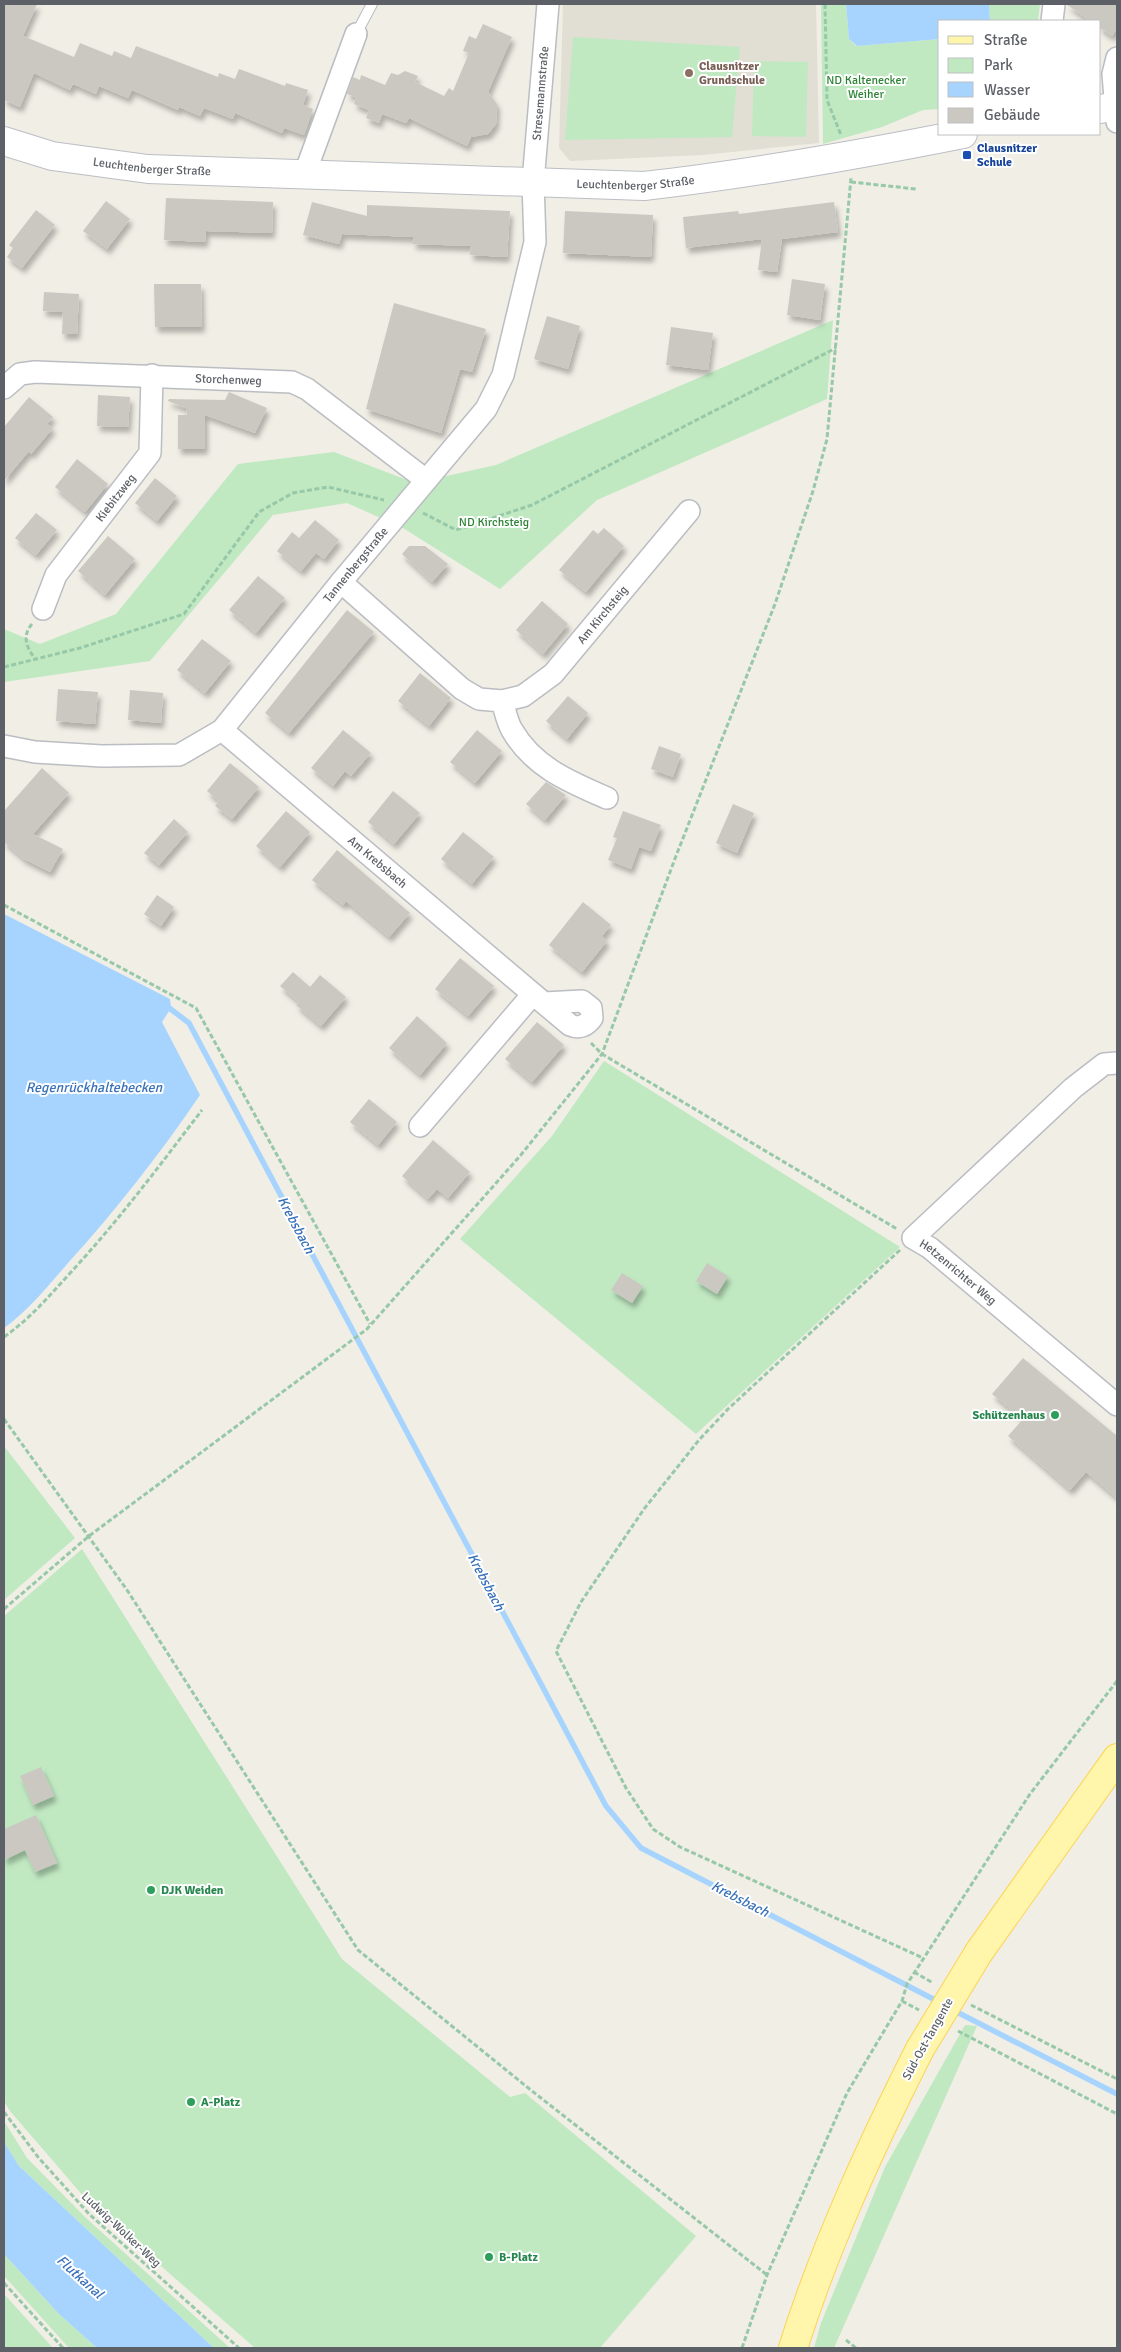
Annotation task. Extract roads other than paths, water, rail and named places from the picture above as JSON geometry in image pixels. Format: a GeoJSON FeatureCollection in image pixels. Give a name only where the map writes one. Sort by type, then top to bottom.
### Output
{"type":"FeatureCollection","features":[{"type":"Feature","properties":{"kind":"main road","name":"Süd-Ost-Tangente"},"geometry":{"type":"LineString","coordinates":[[793,2348],[808,2302],[845,2205],[879,2130],[920,2049],[979,1952],[1117,1758]]}},
{"type":"Feature","properties":{"kind":"street","name":"Stresemannstraße"},"geometry":{"type":"LineString","coordinates":[[533,182],[548,4]]}},
{"type":"Feature","properties":{"kind":"street"},"geometry":{"type":"LineString","coordinates":[[1052,20],[1054,4]]}},
{"type":"Feature","properties":{"kind":"street"},"geometry":{"type":"LineString","coordinates":[[305,173],[356,34]]}},
{"type":"Feature","properties":{"kind":"street"},"geometry":{"type":"LineString","coordinates":[[1112,111],[1113,74],[1117,58]]}},
{"type":"Feature","properties":{"kind":"street","name":"Leuchtenberger Straße"},"geometry":{"type":"LineString","coordinates":[[4,141],[52,156],[148,169],[644,186],[725,177],[958,135]]}},
{"type":"Feature","properties":{"kind":"street","name":"Tannenbergstraße"},"geometry":{"type":"LineString","coordinates":[[4,746],[35,752],[102,756],[179,755],[222,730],[341,582],[486,409],[504,375],[535,242],[533,182]]}},
{"type":"Feature","properties":{"kind":"street","name":"Storchenweg"},"geometry":{"type":"LineString","coordinates":[[4,388],[20,374],[35,372],[292,382],[307,389],[426,480]]}},
{"type":"Feature","properties":{"kind":"street","name":"Kiebitzweg"},"geometry":{"type":"LineString","coordinates":[[43,609],[56,575],[150,453],[152,376]]}},
{"type":"Feature","properties":{"kind":"street","name":"Am Kirchsteig"},"geometry":{"type":"LineString","coordinates":[[341,582],[462,689],[479,699],[502,701],[523,696],[553,674],[690,511]]}},
{"type":"Feature","properties":{"kind":"street"},"geometry":{"type":"LineString","coordinates":[[502,701],[511,729],[527,750],[541,764],[567,781],[607,798]]}},
{"type":"Feature","properties":{"kind":"street","name":"Am Krebsbach"},"geometry":{"type":"LineString","coordinates":[[222,730],[539,999],[420,1126]]}},
{"type":"Feature","properties":{"kind":"street","name":"Hetzenrichter Weg"},"geometry":{"type":"LineString","coordinates":[[1117,1063],[1104,1064],[1073,1088],[913,1238],[930,1248],[1117,1406]]}},
{"type":"Feature","properties":{"kind":"lane"},"geometry":{"type":"LineString","coordinates":[[356,34],[372,4]]}},
{"type":"Feature","properties":{"kind":"water"},"geometry":{"type":"Polygon","coordinates":[[[846,4],[989,4],[990,20],[938,20],[938,39],[857,46],[849,39],[846,4]]]}},
{"type":"Feature","properties":{"kind":"water","name":"Regenrückhaltebecken"},"geometry":{"type":"Polygon","coordinates":[[[4,914],[170,999],[171,1008],[162,1022],[200,1095],[153,1160],[103,1223],[38,1297],[4,1328],[4,914]]]}},
{"type":"Feature","properties":{"kind":"water","name":"Flutkanal"},"geometry":{"type":"Polygon","coordinates":[[[4,2142],[19,2166],[214,2348],[97,2348],[59,2314],[4,2254],[4,2142]]]}},
{"type":"Feature","properties":{"kind":"waterway","name":"Krebsbach"},"geometry":{"type":"LineString","coordinates":[[164,1004],[189,1023],[606,1806],[641,1848],[939,2002]]}},
{"type":"Feature","properties":{"kind":"waterway","name":"Krebsbach"},"geometry":{"type":"LineString","coordinates":[[951,2009],[1117,2094]]}},
{"type":"Feature","properties":{"kind":"place","name":"Clausnitzer Grundschule"},"geometry":{"type":"Point","coordinates":[689,73]}},
{"type":"Feature","properties":{"kind":"place","name":"Clausnitzer Schule"},"geometry":{"type":"Point","coordinates":[967,155]}},
{"type":"Feature","properties":{"kind":"place","name":"Schützenhaus"},"geometry":{"type":"Point","coordinates":[1055,1415]}},
{"type":"Feature","properties":{"kind":"place","name":"DJK Weiden"},"geometry":{"type":"Point","coordinates":[151,1890]}},
{"type":"Feature","properties":{"kind":"place","name":"A-Platz"},"geometry":{"type":"Point","coordinates":[191,2102]}},
{"type":"Feature","properties":{"kind":"place","name":"B-Platz"},"geometry":{"type":"Point","coordinates":[489,2257]}},
{"type":"Feature","properties":{"kind":"park label","name":"ND Kaltenecker Weiher"},"geometry":{"type":"Point","coordinates":[866,87]}},
{"type":"Feature","properties":{"kind":"park label","name":"ND Kirchsteig"},"geometry":{"type":"Point","coordinates":[494,522]}}]}
